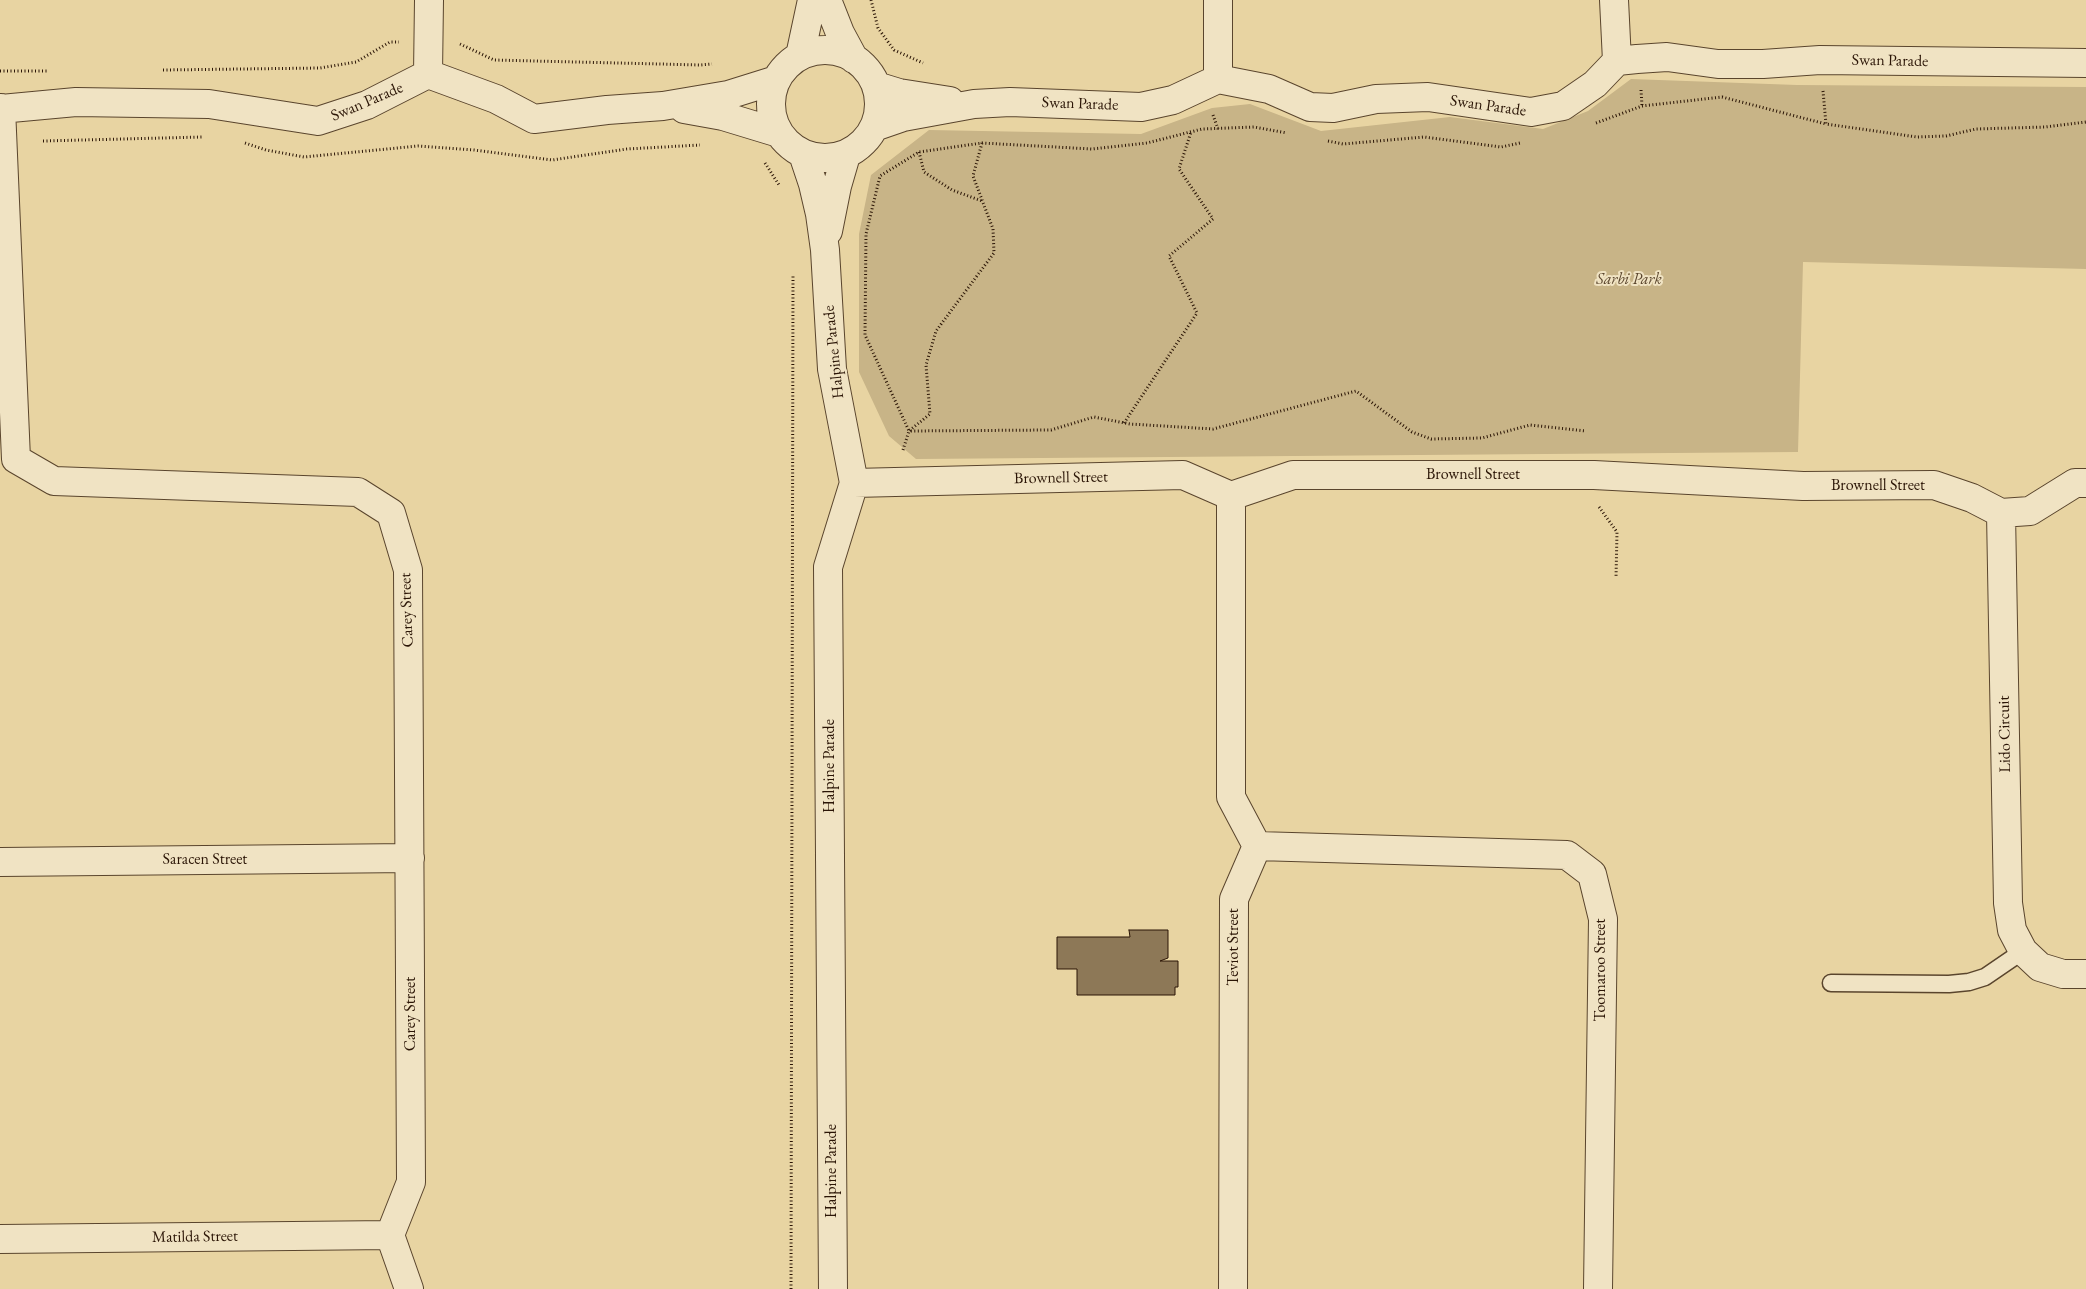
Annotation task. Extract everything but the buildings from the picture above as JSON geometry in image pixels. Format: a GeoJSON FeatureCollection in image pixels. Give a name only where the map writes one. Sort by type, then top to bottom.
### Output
{"type":"FeatureCollection","features":[{"type":"Feature","properties":{"kind":"street"},"geometry":{"type":"LineString","coordinates":[[429,0],[428,74],[496,99],[534,119],[607,110],[663,106],[728,95],[776,80]]}},
{"type":"Feature","properties":{"kind":"street"},"geometry":{"type":"LineString","coordinates":[[800,56],[812,0]]}},
{"type":"Feature","properties":{"kind":"street"},"geometry":{"type":"LineString","coordinates":[[827,0],[840,33],[854,59]]}},
{"type":"Feature","properties":{"kind":"street"},"geometry":{"type":"LineString","coordinates":[[1218,0],[1218,79]]}},
{"type":"Feature","properties":{"kind":"street"},"geometry":{"type":"LineString","coordinates":[[1614,0],[1617,61]]}},
{"type":"Feature","properties":{"kind":"street"},"geometry":{"type":"LineString","coordinates":[[827,50],[841,53],[864,66],[876,86],[879,99],[878,114],[874,127],[863,144],[846,155],[832,158],[817,158],[803,154],[790,146],[779,133],[771,107],[772,93],[776,80],[787,66],[800,56],[813,51],[827,50]]}},
{"type":"Feature","properties":{"kind":"street","name":"Swan Parade"},"geometry":{"type":"LineString","coordinates":[[874,127],[903,117],[974,104],[1010,102],[1141,107],[1173,100],[1218,79],[1269,89],[1310,107],[1333,108],[1376,99],[1428,97],[1531,112],[1563,106],[1594,84],[1617,61],[1667,57],[1712,64],[1763,64],[1820,60],[2086,63]]}},
{"type":"Feature","properties":{"kind":"street","name":"Swan Parade"},"geometry":{"type":"LineString","coordinates":[[1,108],[76,102],[209,104],[318,122],[367,105],[428,74]]}},
{"type":"Feature","properties":{"kind":"street","name":"Swan Parade"},"geometry":{"type":"LineString","coordinates":[[876,86],[899,93],[974,104]]}},
{"type":"Feature","properties":{"kind":"street"},"geometry":{"type":"LineString","coordinates":[[663,106],[723,116],[779,133]]}},
{"type":"Feature","properties":{"kind":"street","name":"Carey Street"},"geometry":{"type":"LineString","coordinates":[[1,108],[8,462],[54,481],[358,492],[391,513],[408,570],[411,1182],[390,1235]]}},
{"type":"Feature","properties":{"kind":"street","name":"Halpine Parade"},"geometry":{"type":"LineString","coordinates":[[803,154],[813,184],[825,250],[832,369],[854,483],[828,567],[833,1289]]}},
{"type":"Feature","properties":{"kind":"street","name":"Halpine Parade"},"geometry":{"type":"LineString","coordinates":[[825,250],[837,186],[846,155]]}},
{"type":"Feature","properties":{"kind":"street","name":"Brownell Street"},"geometry":{"type":"LineString","coordinates":[[854,483],[1183,475],[1232,496],[1293,475],[1594,475],[1802,486],[1934,486],[1972,498],[2001,513]]}},
{"type":"Feature","properties":{"kind":"street"},"geometry":{"type":"LineString","coordinates":[[2001,513],[2030,511],[2075,483],[2086,483]]}},
{"type":"Feature","properties":{"kind":"street"},"geometry":{"type":"LineString","coordinates":[[1232,496],[1231,797],[1256,846]]}},
{"type":"Feature","properties":{"kind":"street","name":"Lido Circuit"},"geometry":{"type":"LineString","coordinates":[[2001,513],[2008,903],[2012,930],[2023,951],[2040,967],[2063,974],[2086,974]]}},
{"type":"Feature","properties":{"kind":"street","name":"Teviot Street"},"geometry":{"type":"LineString","coordinates":[[1233,1289],[1234,899],[1256,846]]}},
{"type":"Feature","properties":{"kind":"street","name":"Toomaroo Street"},"geometry":{"type":"LineString","coordinates":[[1256,846],[1567,854],[1592,874],[1603,918],[1598,1289]]}},
{"type":"Feature","properties":{"kind":"street","name":"Saracen Street"},"geometry":{"type":"LineString","coordinates":[[0,862],[410,858]]}},
{"type":"Feature","properties":{"kind":"street"},"geometry":{"type":"LineString","coordinates":[[390,1235],[409,1289]]}},
{"type":"Feature","properties":{"kind":"street","name":"Matilda Street"},"geometry":{"type":"LineString","coordinates":[[0,1240],[390,1235]]}},
{"type":"Feature","properties":{"kind":"lane"},"geometry":{"type":"LineString","coordinates":[[1831,983],[1949,984],[1969,982],[1985,977],[2023,951]]}},
{"type":"Feature","properties":{"kind":"path"},"geometry":{"type":"LineString","coordinates":[[871,0],[878,28],[894,50],[924,64]]}},
{"type":"Feature","properties":{"kind":"path"},"geometry":{"type":"LineString","coordinates":[[1820,60],[1826,124],[1917,136],[1946,136],[1976,129],[2045,127],[2086,122]]}},
{"type":"Feature","properties":{"kind":"path"},"geometry":{"type":"LineString","coordinates":[[1124,423],[1197,313],[1169,256],[1213,219],[1179,169],[1191,132]]}},
{"type":"Feature","properties":{"kind":"path"},"geometry":{"type":"LineString","coordinates":[[43,142],[204,138]]}},
{"type":"Feature","properties":{"kind":"path"},"geometry":{"type":"LineString","coordinates":[[240,142],[266,150],[304,157],[418,146],[474,150],[552,160],[627,149],[705,145]]}},
{"type":"Feature","properties":{"kind":"path"},"geometry":{"type":"LineString","coordinates":[[893,482],[909,431],[930,414],[926,365],[936,331],[994,253],[993,229],[973,176],[982,143],[919,152],[880,176],[866,234],[865,335],[909,431]]}},
{"type":"Feature","properties":{"kind":"path"},"geometry":{"type":"LineString","coordinates":[[919,152],[924,172],[952,190],[982,201]]}},
{"type":"Feature","properties":{"kind":"path"},"geometry":{"type":"LineString","coordinates":[[759,159],[766,164],[783,192]]}},
{"type":"Feature","properties":{"kind":"path"},"geometry":{"type":"LineString","coordinates":[[791,1289],[793,266]]}},
{"type":"Feature","properties":{"kind":"path"},"geometry":{"type":"LineString","coordinates":[[909,431],[1051,430],[1094,417],[1124,423],[1213,429],[1356,391],[1412,432],[1431,439],[1482,438],[1530,426],[1586,431]]}},
{"type":"Feature","properties":{"kind":"path"},"geometry":{"type":"LineString","coordinates":[[1598,506],[1617,532],[1616,578]]}},
{"type":"Feature","properties":{"kind":"green space","name":"Sarbi Park"},"geometry":{"type":"Polygon","coordinates":[[[1631,79],[1797,85],[2086,87],[2086,269],[1803,262],[1798,452],[916,459],[889,436],[859,372],[859,234],[871,175],[929,130],[1141,134],[1212,108],[1250,104],[1321,131],[1450,117],[1543,129],[1588,111],[1631,79]]]}}]}
